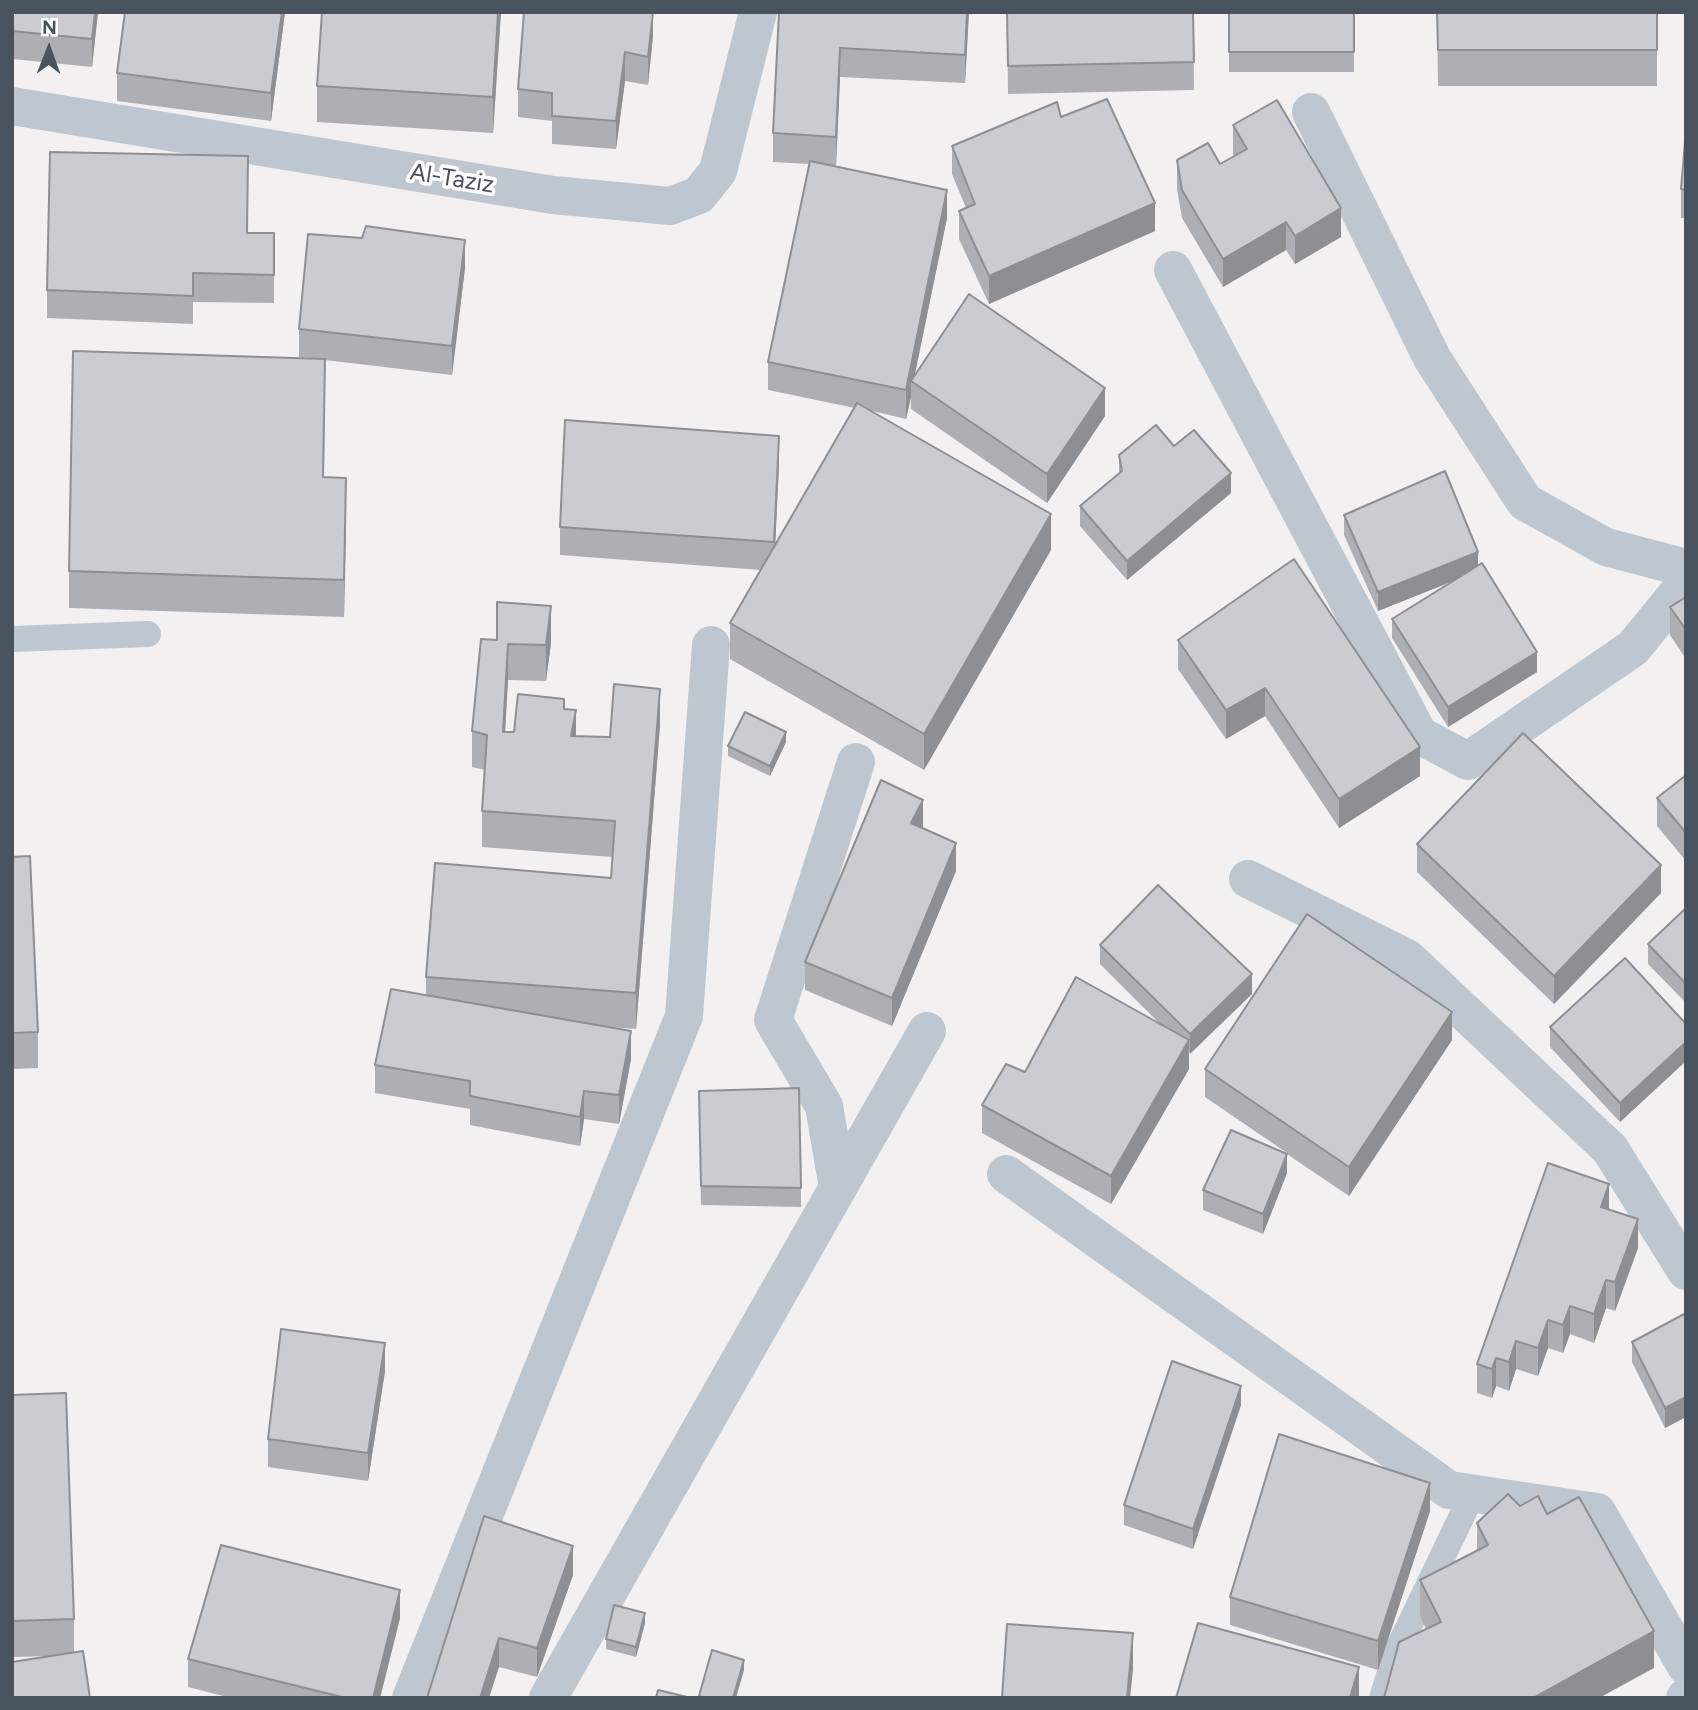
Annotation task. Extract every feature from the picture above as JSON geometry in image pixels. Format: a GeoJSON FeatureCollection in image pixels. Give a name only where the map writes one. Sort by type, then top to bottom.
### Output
{"type":"FeatureCollection","features":[{"type":"Feature","properties":{"kind":"street","name":"Al-Taziz"},"geometry":{"type":"LineString","coordinates":[[12,106],[554,195],[670,206],[699,195],[718,172],[758,12]]}},
{"type":"Feature","properties":{"kind":"street"},"geometry":{"type":"LineString","coordinates":[[1311,112],[1432,358],[1525,502],[1606,547],[1686,568]]}},
{"type":"Feature","properties":{"kind":"street"},"geometry":{"type":"LineString","coordinates":[[1173,270],[1419,736],[1468,761],[1633,648],[1686,583]]}},
{"type":"Feature","properties":{"kind":"street"},"geometry":{"type":"LineString","coordinates":[[411,1698],[684,1016],[711,645]]}},
{"type":"Feature","properties":{"kind":"street"},"geometry":{"type":"LineString","coordinates":[[838,1188],[824,1106],[773,1020],[856,762]]}},
{"type":"Feature","properties":{"kind":"street"},"geometry":{"type":"LineString","coordinates":[[1248,878],[1407,958],[1610,1149],[1686,1271]]}},
{"type":"Feature","properties":{"kind":"street"},"geometry":{"type":"LineString","coordinates":[[548,1698],[927,1031]]}},
{"type":"Feature","properties":{"kind":"street"},"geometry":{"type":"LineString","coordinates":[[1006,1174],[1449,1490],[1597,1512],[1686,1666]]}},
{"type":"Feature","properties":{"kind":"lane"},"geometry":{"type":"LineString","coordinates":[[12,639],[148,634]]}},
{"type":"Feature","properties":{"kind":"lane"},"geometry":{"type":"LineString","coordinates":[[1382,1698],[1396,1653],[1473,1493]]}},
{"type":"Feature","properties":{"kind":"building"},"geometry":{"type":"Polygon","coordinates":[[[12,12],[95,12],[92,39],[12,31],[12,12]]]}},
{"type":"Feature","properties":{"kind":"building"},"geometry":{"type":"Polygon","coordinates":[[[125,12],[282,12],[271,93],[117,73],[125,12]]]}},
{"type":"Feature","properties":{"kind":"building"},"geometry":{"type":"Polygon","coordinates":[[[322,12],[498,12],[493,97],[317,86],[322,12]]]}},
{"type":"Feature","properties":{"kind":"building"},"geometry":{"type":"Polygon","coordinates":[[[524,12],[653,12],[648,57],[625,52],[616,121],[552,116],[552,93],[518,89],[524,12]]]}},
{"type":"Feature","properties":{"kind":"building"},"geometry":{"type":"Polygon","coordinates":[[[779,12],[967,12],[965,55],[840,48],[836,137],[773,133],[779,12]]]}},
{"type":"Feature","properties":{"kind":"building"},"geometry":{"type":"Polygon","coordinates":[[[1007,12],[1193,12],[1194,62],[1008,66],[1007,12]]]}},
{"type":"Feature","properties":{"kind":"building"},"geometry":{"type":"Polygon","coordinates":[[[1229,12],[1354,12],[1354,52],[1229,52],[1229,12]]]}},
{"type":"Feature","properties":{"kind":"building"},"geometry":{"type":"Polygon","coordinates":[[[1437,12],[1657,12],[1657,50],[1438,50],[1437,12]]]}},
{"type":"Feature","properties":{"kind":"building"},"geometry":{"type":"Polygon","coordinates":[[[1107,99],[1155,203],[989,276],[959,211],[975,204],[952,146],[1057,102],[1061,117],[1107,99]]]}},
{"type":"Feature","properties":{"kind":"building"},"geometry":{"type":"Polygon","coordinates":[[[1277,100],[1341,208],[1295,236],[1286,222],[1223,259],[1182,190],[1177,160],[1208,143],[1220,164],[1247,149],[1233,125],[1277,100]]]}},
{"type":"Feature","properties":{"kind":"building"},"geometry":{"type":"Polygon","coordinates":[[[1686,130],[1686,190],[1681,189],[1686,130]]]}},
{"type":"Feature","properties":{"kind":"building"},"geometry":{"type":"Polygon","coordinates":[[[50,152],[248,156],[247,233],[274,233],[274,275],[193,273],[193,296],[47,290],[50,152]]]}},
{"type":"Feature","properties":{"kind":"building"},"geometry":{"type":"Polygon","coordinates":[[[810,161],[947,190],[906,390],[768,362],[810,161]]]}},
{"type":"Feature","properties":{"kind":"building"},"geometry":{"type":"Polygon","coordinates":[[[366,226],[465,240],[452,346],[299,329],[308,234],[362,238],[366,226]]]}},
{"type":"Feature","properties":{"kind":"building"},"geometry":{"type":"Polygon","coordinates":[[[969,294],[1105,388],[1047,474],[911,381],[969,294]]]}},
{"type":"Feature","properties":{"kind":"building"},"geometry":{"type":"Polygon","coordinates":[[[73,351],[325,359],[323,477],[346,478],[344,580],[69,571],[73,351]]]}},
{"type":"Feature","properties":{"kind":"building"},"geometry":{"type":"Polygon","coordinates":[[[857,403],[1051,514],[924,734],[730,623],[857,403]]]}},
{"type":"Feature","properties":{"kind":"building"},"geometry":{"type":"Polygon","coordinates":[[[565,420],[779,436],[774,542],[560,527],[565,420]]]}},
{"type":"Feature","properties":{"kind":"building"},"geometry":{"type":"Polygon","coordinates":[[[1156,425],[1174,446],[1194,430],[1231,473],[1127,561],[1080,506],[1122,471],[1119,455],[1156,425]]]}},
{"type":"Feature","properties":{"kind":"building"},"geometry":{"type":"Polygon","coordinates":[[[1445,471],[1478,552],[1378,592],[1344,515],[1445,471]]]}},
{"type":"Feature","properties":{"kind":"building"},"geometry":{"type":"Polygon","coordinates":[[[1294,559],[1420,747],[1339,799],[1265,688],[1226,710],[1178,640],[1294,559]]]}},
{"type":"Feature","properties":{"kind":"building"},"geometry":{"type":"Polygon","coordinates":[[[1482,563],[1537,652],[1448,707],[1392,619],[1482,563]]]}},
{"type":"Feature","properties":{"kind":"building"},"geometry":{"type":"Polygon","coordinates":[[[1686,597],[1686,630],[1670,607],[1686,597]]]}},
{"type":"Feature","properties":{"kind":"building"},"geometry":{"type":"Polygon","coordinates":[[[497,602],[551,606],[546,645],[508,644],[503,732],[514,732],[518,694],[564,699],[564,709],[576,710],[571,736],[610,737],[614,684],[660,689],[636,993],[426,977],[435,863],[611,878],[615,821],[482,811],[487,735],[472,731],[481,639],[497,640],[497,602]]]}},
{"type":"Feature","properties":{"kind":"building"},"geometry":{"type":"Polygon","coordinates":[[[745,712],[786,732],[770,766],[728,746],[745,712]]]}},
{"type":"Feature","properties":{"kind":"building"},"geometry":{"type":"Polygon","coordinates":[[[1523,733],[1661,865],[1554,976],[1417,844],[1523,733]]]}},
{"type":"Feature","properties":{"kind":"building"},"geometry":{"type":"Polygon","coordinates":[[[1686,775],[1686,833],[1657,798],[1686,775]]]}},
{"type":"Feature","properties":{"kind":"building"},"geometry":{"type":"Polygon","coordinates":[[[881,780],[923,800],[911,823],[956,843],[892,998],[805,962],[881,780]]]}},
{"type":"Feature","properties":{"kind":"building"},"geometry":{"type":"Polygon","coordinates":[[[30,856],[38,1032],[12,1033],[12,857],[30,856]]]}},
{"type":"Feature","properties":{"kind":"building"},"geometry":{"type":"Polygon","coordinates":[[[1158,885],[1252,974],[1190,1034],[1100,945],[1158,885]]]}},
{"type":"Feature","properties":{"kind":"building"},"geometry":{"type":"Polygon","coordinates":[[[1686,908],[1686,984],[1648,944],[1686,908]]]}},
{"type":"Feature","properties":{"kind":"building"},"geometry":{"type":"Polygon","coordinates":[[[1307,914],[1452,1012],[1349,1167],[1205,1069],[1307,914]]]}},
{"type":"Feature","properties":{"kind":"building"},"geometry":{"type":"Polygon","coordinates":[[[1625,958],[1686,1024],[1686,1042],[1620,1103],[1550,1027],[1625,958]]]}},
{"type":"Feature","properties":{"kind":"building"},"geometry":{"type":"Polygon","coordinates":[[[1076,977],[1189,1040],[1111,1176],[982,1105],[1006,1064],[1025,1072],[1076,977]]]}},
{"type":"Feature","properties":{"kind":"building"},"geometry":{"type":"Polygon","coordinates":[[[391,989],[631,1031],[619,1095],[584,1091],[580,1117],[470,1096],[470,1081],[375,1065],[391,989]]]}},
{"type":"Feature","properties":{"kind":"building"},"geometry":{"type":"Polygon","coordinates":[[[799,1088],[801,1188],[701,1186],[699,1091],[799,1088]]]}},
{"type":"Feature","properties":{"kind":"building"},"geometry":{"type":"Polygon","coordinates":[[[1231,1130],[1287,1154],[1263,1214],[1203,1190],[1231,1130]]]}},
{"type":"Feature","properties":{"kind":"building"},"geometry":{"type":"Polygon","coordinates":[[[1548,1163],[1609,1184],[1601,1207],[1638,1219],[1615,1282],[1606,1280],[1594,1314],[1570,1306],[1563,1325],[1548,1320],[1538,1348],[1516,1341],[1509,1362],[1496,1358],[1492,1369],[1477,1364],[1548,1163]]]}},
{"type":"Feature","properties":{"kind":"building"},"geometry":{"type":"Polygon","coordinates":[[[1686,1313],[1686,1397],[1665,1408],[1632,1342],[1686,1313]]]}},
{"type":"Feature","properties":{"kind":"building"},"geometry":{"type":"Polygon","coordinates":[[[281,1329],[385,1343],[368,1453],[268,1439],[281,1329]]]}},
{"type":"Feature","properties":{"kind":"building"},"geometry":{"type":"Polygon","coordinates":[[[1172,1361],[1241,1386],[1193,1529],[1124,1505],[1172,1361]]]}},
{"type":"Feature","properties":{"kind":"building"},"geometry":{"type":"Polygon","coordinates":[[[66,1393],[74,1619],[12,1621],[12,1395],[66,1393]]]}},
{"type":"Feature","properties":{"kind":"building"},"geometry":{"type":"Polygon","coordinates":[[[1279,1434],[1430,1483],[1378,1641],[1230,1597],[1279,1434]]]}},
{"type":"Feature","properties":{"kind":"building"},"geometry":{"type":"Polygon","coordinates":[[[1508,1494],[1520,1506],[1538,1496],[1547,1514],[1579,1497],[1654,1631],[1533,1698],[1384,1698],[1399,1642],[1441,1622],[1420,1580],[1488,1545],[1477,1523],[1508,1494]]]}},
{"type":"Feature","properties":{"kind":"building"},"geometry":{"type":"Polygon","coordinates":[[[484,1516],[573,1546],[537,1648],[499,1638],[480,1698],[427,1698],[484,1516]]]}},
{"type":"Feature","properties":{"kind":"building"},"geometry":{"type":"Polygon","coordinates":[[[221,1545],[400,1590],[373,1698],[346,1698],[188,1659],[221,1545]]]}},
{"type":"Feature","properties":{"kind":"building"},"geometry":{"type":"Polygon","coordinates":[[[614,1605],[645,1613],[636,1647],[606,1639],[614,1605]]]}},
{"type":"Feature","properties":{"kind":"building"},"geometry":{"type":"Polygon","coordinates":[[[1198,1623],[1359,1667],[1350,1698],[1176,1698],[1198,1623]]]}},
{"type":"Feature","properties":{"kind":"building"},"geometry":{"type":"Polygon","coordinates":[[[1007,1624],[1133,1633],[1127,1698],[1002,1698],[1007,1624]]]}},
{"type":"Feature","properties":{"kind":"building"},"geometry":{"type":"Polygon","coordinates":[[[712,1650],[744,1660],[733,1698],[699,1696],[712,1650]]]}},
{"type":"Feature","properties":{"kind":"building"},"geometry":{"type":"Polygon","coordinates":[[[83,1651],[90,1698],[12,1698],[12,1662],[83,1651]]]}},
{"type":"Feature","properties":{"kind":"building"},"geometry":{"type":"Polygon","coordinates":[[[658,1690],[691,1698],[656,1698],[658,1690]]]}}]}
